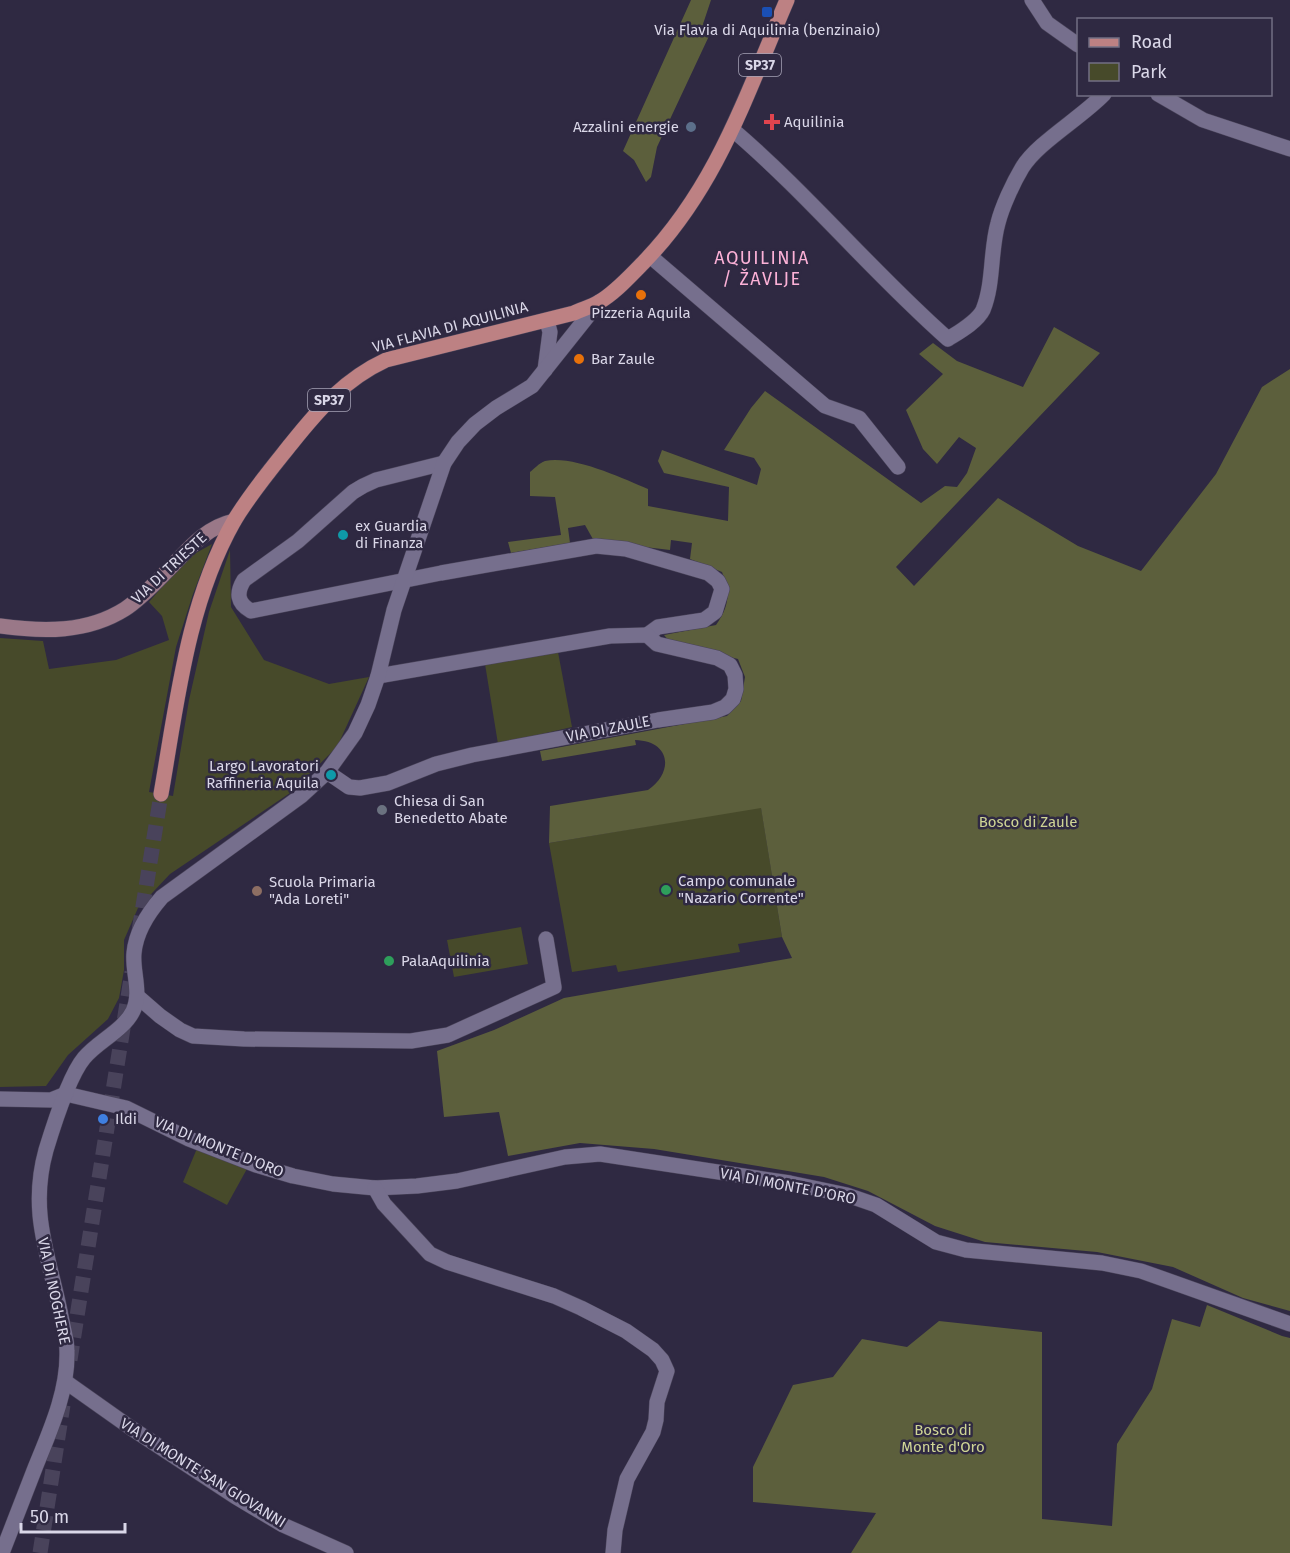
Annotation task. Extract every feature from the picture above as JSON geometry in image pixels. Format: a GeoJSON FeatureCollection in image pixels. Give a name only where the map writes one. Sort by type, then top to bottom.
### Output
{"type":"FeatureCollection","features":[{"type":"Feature","properties":{"kind":"main road","name":"VIA FLAVIA DI AQUILINIA"},"geometry":{"type":"LineString","coordinates":[[161,794],[186,653],[195,618],[218,554],[234,521],[253,493],[307,424],[345,385],[364,370],[386,360],[547,321],[599,302],[650,256],[674,228],[706,181],[733,130],[787,0]]}},
{"type":"Feature","properties":{"kind":"street"},"geometry":{"type":"LineString","coordinates":[[1032,0],[1047,23],[1077,44]]}},
{"type":"Feature","properties":{"kind":"street"},"geometry":{"type":"LineString","coordinates":[[733,130],[836,226],[861,254],[948,339],[965,328],[982,312],[988,291],[998,224],[1021,169],[1029,157],[1092,107],[1102,96]]}},
{"type":"Feature","properties":{"kind":"street"},"geometry":{"type":"LineString","coordinates":[[1161,96],[1203,120],[1290,149]]}},
{"type":"Feature","properties":{"kind":"street"},"geometry":{"type":"LineString","coordinates":[[650,256],[825,406],[859,418],[898,467]]}},
{"type":"Feature","properties":{"kind":"street"},"geometry":{"type":"LineString","coordinates":[[0,1099],[51,1100],[66,1094],[84,1059],[120,1027],[133,1011],[137,996],[134,952],[141,927],[149,912],[162,897],[301,796],[327,772],[355,733],[378,676],[404,581],[444,463],[458,442],[475,424],[532,386],[599,302]]}},
{"type":"Feature","properties":{"kind":"street"},"geometry":{"type":"LineString","coordinates":[[545,370],[550,332],[547,321]]}},
{"type":"Feature","properties":{"kind":"street","name":"VIA DI ZAULE"},"geometry":{"type":"LineString","coordinates":[[378,676],[610,636],[647,635],[658,627],[704,620],[715,612],[722,589],[718,581],[708,573],[626,549],[596,546],[441,573],[250,611],[242,606],[238,597],[239,588],[244,580],[298,541],[353,492],[376,480],[444,463]]}},
{"type":"Feature","properties":{"kind":"street","name":"VIA DI TRIESTE"},"geometry":{"type":"LineString","coordinates":[[0,626],[28,630],[65,630],[97,622],[125,609],[208,531],[221,524],[234,521]]}},
{"type":"Feature","properties":{"kind":"street","name":"VIA DI ZAULE"},"geometry":{"type":"LineString","coordinates":[[327,772],[349,787],[360,788],[388,783],[436,764],[472,755],[713,712],[726,707],[733,699],[736,689],[735,675],[730,665],[717,658],[657,644],[647,635]]}},
{"type":"Feature","properties":{"kind":"street"},"geometry":{"type":"LineString","coordinates":[[137,996],[174,1026],[193,1036],[244,1039],[411,1041],[431,1039],[448,1035],[554,987],[546,939]]}},
{"type":"Feature","properties":{"kind":"street","name":"VIA DI MONTE D'ORO"},"geometry":{"type":"LineString","coordinates":[[66,1094],[126,1108],[189,1139],[256,1165],[293,1176],[333,1184],[375,1188],[457,1181],[565,1157],[600,1154],[666,1163],[847,1195],[876,1205],[936,1242],[966,1250],[1102,1263],[1141,1271],[1290,1324]]}},
{"type":"Feature","properties":{"kind":"street","name":"VIA DI NOGHERE"},"geometry":{"type":"LineString","coordinates":[[2,1553],[49,1434],[66,1382],[67,1349],[38,1209],[40,1177],[46,1150],[66,1094]]}},
{"type":"Feature","properties":{"kind":"street"},"geometry":{"type":"LineString","coordinates":[[375,1188],[384,1204],[430,1254],[447,1262],[572,1304],[626,1331],[662,1360],[667,1371],[657,1402],[653,1432],[627,1479],[615,1530],[614,1553]]}},
{"type":"Feature","properties":{"kind":"street","name":"VIA DI MONTE SAN GIOVANNI"},"geometry":{"type":"LineString","coordinates":[[66,1382],[236,1497],[283,1525],[346,1553]]}},
{"type":"Feature","properties":{"kind":"green space"},"geometry":{"type":"Polygon","coordinates":[[[691,0],[711,0],[703,24],[709,36],[657,147],[651,177],[646,182],[634,160],[623,151],[691,0]]]}},
{"type":"Feature","properties":{"kind":"green space","name":"Bosco di Zaule"},"geometry":{"type":"Polygon","coordinates":[[[1054,327],[1100,353],[896,567],[914,586],[998,498],[1078,546],[1141,571],[1216,474],[1262,387],[1290,369],[1290,1311],[1243,1298],[1173,1267],[1097,1252],[985,1242],[935,1226],[868,1191],[824,1177],[654,1149],[580,1143],[508,1156],[499,1112],[444,1117],[437,1051],[494,1030],[564,998],[792,958],[782,937],[761,808],[549,843],[550,806],[648,790],[662,775],[665,759],[656,746],[635,740],[636,745],[542,761],[540,751],[727,716],[741,701],[745,677],[738,659],[670,642],[664,635],[716,625],[724,612],[727,586],[722,572],[690,559],[692,543],[671,540],[670,550],[594,541],[585,525],[568,528],[570,543],[511,553],[508,542],[561,535],[555,497],[530,496],[530,472],[545,461],[569,461],[583,464],[648,489],[648,506],[728,521],[729,487],[664,473],[658,461],[662,450],[757,485],[761,469],[754,458],[724,450],[765,391],[921,503],[945,486],[957,487],[967,473],[976,448],[959,437],[937,464],[923,449],[906,410],[943,374],[919,354],[933,343],[957,361],[1023,387],[1054,327]]]}},
{"type":"Feature","properties":{"kind":"green space"},"geometry":{"type":"Polygon","coordinates":[[[212,544],[176,647],[149,792],[173,796],[189,700],[209,612],[230,550],[231,607],[264,660],[329,684],[369,677],[337,747],[290,793],[170,874],[138,908],[124,940],[124,970],[119,998],[108,1019],[68,1055],[46,1086],[0,1087],[0,638],[43,641],[49,669],[116,660],[169,640],[162,616],[149,602],[187,558],[212,544]]]}},
{"type":"Feature","properties":{"kind":"green space"},"geometry":{"type":"Polygon","coordinates":[[[558,652],[572,727],[498,744],[485,664],[558,652]]]}},
{"type":"Feature","properties":{"kind":"green space","name":"Campo comunale \"Nazario Corrente\""},"geometry":{"type":"Polygon","coordinates":[[[761,807],[782,937],[738,944],[740,952],[618,972],[616,965],[572,972],[549,843],[761,807]]]}},
{"type":"Feature","properties":{"kind":"green space"},"geometry":{"type":"Polygon","coordinates":[[[521,927],[528,964],[454,977],[447,940],[521,927]]]}},
{"type":"Feature","properties":{"kind":"green space"},"geometry":{"type":"Polygon","coordinates":[[[198,1146],[248,1167],[227,1205],[183,1182],[198,1146]]]}},
{"type":"Feature","properties":{"kind":"green space","name":"Bosco di Monte d'Oro"},"geometry":{"type":"Polygon","coordinates":[[[1207,1305],[1290,1338],[1290,1553],[851,1553],[876,1513],[753,1502],[753,1467],[793,1385],[833,1377],[862,1339],[907,1347],[939,1321],[1042,1332],[1042,1519],[1112,1526],[1117,1444],[1152,1389],[1172,1319],[1200,1327],[1207,1305]]]}},
{"type":"Feature","properties":{"kind":"tunnel"},"geometry":{"type":"LineString","coordinates":[[139,931],[161,794]]}},
{"type":"Feature","properties":{"kind":"tunnel"},"geometry":{"type":"LineString","coordinates":[[70,1360],[132,972]]}},
{"type":"Feature","properties":{"kind":"tunnel"},"geometry":{"type":"LineString","coordinates":[[40,1553],[63,1405]]}},
{"type":"Feature","properties":{"kind":"place","name":"Via Flavia di Aquilinia (benzinaio)"},"geometry":{"type":"Point","coordinates":[767,12]}},
{"type":"Feature","properties":{"kind":"place","name":"Aquilinia"},"geometry":{"type":"Point","coordinates":[772,122]}},
{"type":"Feature","properties":{"kind":"place","name":"Azzalini energie"},"geometry":{"type":"Point","coordinates":[691,127]}},
{"type":"Feature","properties":{"kind":"place","name":"Pizzeria Aquila"},"geometry":{"type":"Point","coordinates":[641,295]}},
{"type":"Feature","properties":{"kind":"place","name":"Bar Zaule"},"geometry":{"type":"Point","coordinates":[579,359]}},
{"type":"Feature","properties":{"kind":"place","name":"ex Guardia di Finanza"},"geometry":{"type":"Point","coordinates":[343,535]}},
{"type":"Feature","properties":{"kind":"place","name":"Largo Lavoratori Raffineria Aquila"},"geometry":{"type":"Point","coordinates":[331,775]}},
{"type":"Feature","properties":{"kind":"place","name":"Chiesa di San Benedetto Abate"},"geometry":{"type":"Point","coordinates":[382,810]}},
{"type":"Feature","properties":{"kind":"place","name":"Campo comunale \"Nazario Corrente\""},"geometry":{"type":"Point","coordinates":[666,890]}},
{"type":"Feature","properties":{"kind":"place","name":"Scuola Primaria \"Ada Loreti\""},"geometry":{"type":"Point","coordinates":[257,891]}},
{"type":"Feature","properties":{"kind":"place","name":"PalaAquilinia"},"geometry":{"type":"Point","coordinates":[389,961]}},
{"type":"Feature","properties":{"kind":"place","name":"Ildi"},"geometry":{"type":"Point","coordinates":[103,1119]}},
{"type":"Feature","properties":{"kind":"district","name":"AQUILINIA / ŽAVLJE"},"geometry":{"type":"Point","coordinates":[762,268]}}]}
